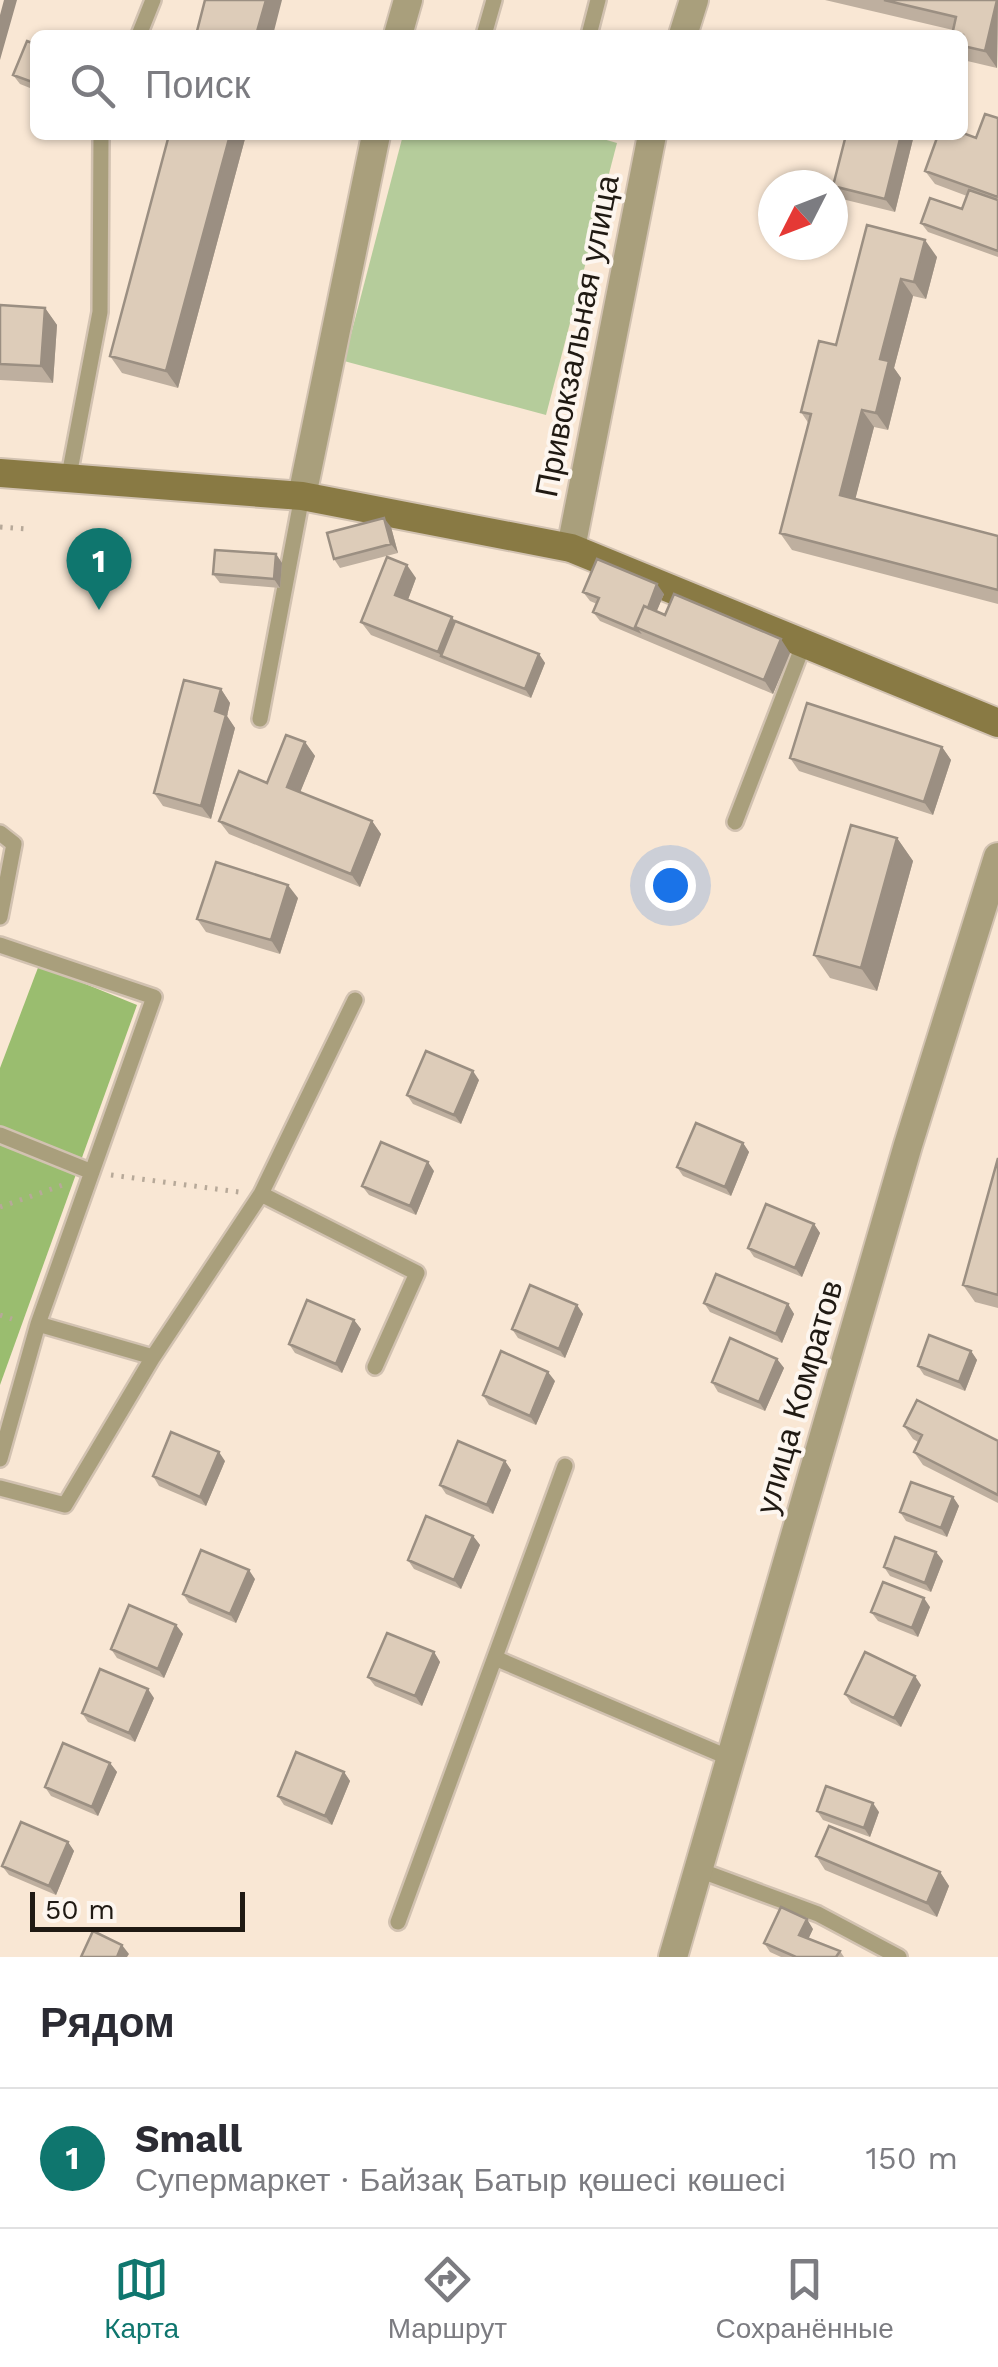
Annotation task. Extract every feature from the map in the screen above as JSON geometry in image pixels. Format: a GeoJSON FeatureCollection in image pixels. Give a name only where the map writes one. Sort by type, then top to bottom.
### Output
{"type":"FeatureCollection","features":[{"type":"Feature","properties":{"kind":"main road"},"geometry":{"type":"LineString","coordinates":[[0,474],[302,496],[571,548],[998,723]]}},
{"type":"Feature","properties":{"kind":"street"},"geometry":{"type":"LineString","coordinates":[[399,30],[408,0]]}},
{"type":"Feature","properties":{"kind":"street"},"geometry":{"type":"LineString","coordinates":[[685,30],[694,0]]}},
{"type":"Feature","properties":{"kind":"street"},"geometry":{"type":"LineString","coordinates":[[302,496],[375,140]]}},
{"type":"Feature","properties":{"kind":"street","name":"Привокзальная улица"},"geometry":{"type":"LineString","coordinates":[[571,548],[648,140]]}},
{"type":"Feature","properties":{"kind":"street","name":"улица Комратов"},"geometry":{"type":"LineString","coordinates":[[674,1957],[908,1144],[998,857]]}},
{"type":"Feature","properties":{"kind":"lane"},"geometry":{"type":"LineString","coordinates":[[141,30],[153,0]]}},
{"type":"Feature","properties":{"kind":"lane"},"geometry":{"type":"LineString","coordinates":[[485,30],[494,0]]}},
{"type":"Feature","properties":{"kind":"lane"},"geometry":{"type":"LineString","coordinates":[[590,30],[598,0]]}},
{"type":"Feature","properties":{"kind":"lane"},"geometry":{"type":"LineString","coordinates":[[68,480],[100,312],[101,140]]}},
{"type":"Feature","properties":{"kind":"lane"},"geometry":{"type":"LineString","coordinates":[[260,719],[302,496]]}},
{"type":"Feature","properties":{"kind":"lane"},"geometry":{"type":"LineString","coordinates":[[735,822],[804,644]]}},
{"type":"Feature","properties":{"kind":"lane"},"geometry":{"type":"LineString","coordinates":[[0,833],[14,844],[0,917]]}},
{"type":"Feature","properties":{"kind":"lane"},"geometry":{"type":"LineString","coordinates":[[0,945],[154,996],[38,1324],[0,1458]]}},
{"type":"Feature","properties":{"kind":"lane"},"geometry":{"type":"LineString","coordinates":[[0,1488],[65,1504],[153,1358],[261,1194],[354,1000]]}},
{"type":"Feature","properties":{"kind":"lane"},"geometry":{"type":"LineString","coordinates":[[0,1135],[92,1172]]}},
{"type":"Feature","properties":{"kind":"lane"},"geometry":{"type":"LineString","coordinates":[[261,1194],[417,1273],[375,1367]]}},
{"type":"Feature","properties":{"kind":"lane"},"geometry":{"type":"LineString","coordinates":[[38,1324],[153,1358]]}},
{"type":"Feature","properties":{"kind":"lane"},"geometry":{"type":"LineString","coordinates":[[398,1922],[565,1466]]}},
{"type":"Feature","properties":{"kind":"lane"},"geometry":{"type":"LineString","coordinates":[[494,1658],[732,1758]]}},
{"type":"Feature","properties":{"kind":"lane"},"geometry":{"type":"LineString","coordinates":[[699,1870],[818,1914],[900,1957]]}},
{"type":"Feature","properties":{"kind":"path"},"geometry":{"type":"LineString","coordinates":[[0,526],[26,529]]}},
{"type":"Feature","properties":{"kind":"path"},"geometry":{"type":"LineString","coordinates":[[0,1207],[92,1172],[261,1194]]}},
{"type":"Feature","properties":{"kind":"path"},"geometry":{"type":"LineString","coordinates":[[0,1315],[12,1319]]}},
{"type":"Feature","properties":{"kind":"green space"},"geometry":{"type":"Polygon","coordinates":[[[402,140],[617,143],[546,415],[344,361],[402,140]]]}},
{"type":"Feature","properties":{"kind":"green space"},"geometry":{"type":"Polygon","coordinates":[[[39,965],[137,1005],[0,1385],[0,1068],[39,965]]]}},
{"type":"Feature","properties":{"kind":"building"},"geometry":{"type":"Polygon","coordinates":[[[205,0],[266,0],[257,30],[197,30],[205,0]]]}},
{"type":"Feature","properties":{"kind":"building"},"geometry":{"type":"Polygon","coordinates":[[[884,0],[997,0],[985,51],[968,47],[968,30],[953,30],[956,17],[884,0]]]}},
{"type":"Feature","properties":{"kind":"building"},"geometry":{"type":"Polygon","coordinates":[[[27,41],[30,42],[30,81],[13,75],[27,41]]]}},
{"type":"Feature","properties":{"kind":"building"},"geometry":{"type":"Polygon","coordinates":[[[985,114],[998,118],[998,197],[925,171],[936,140],[968,140],[968,135],[976,138],[985,114]]]}},
{"type":"Feature","properties":{"kind":"building"},"geometry":{"type":"Polygon","coordinates":[[[168,140],[229,140],[166,371],[110,356],[168,140]]]}},
{"type":"Feature","properties":{"kind":"building"},"geometry":{"type":"Polygon","coordinates":[[[845,140],[900,140],[885,199],[848,190],[848,170],[837,170],[845,140]]]}},
{"type":"Feature","properties":{"kind":"building"},"geometry":{"type":"Polygon","coordinates":[[[969,190],[998,200],[998,251],[921,223],[930,198],[962,209],[969,190]]]}},
{"type":"Feature","properties":{"kind":"building"},"geometry":{"type":"Polygon","coordinates":[[[867,225],[925,240],[914,282],[901,279],[880,359],[889,361],[876,413],[862,410],[840,495],[998,536],[998,590],[780,533],[811,414],[801,412],[819,341],[836,345],[867,225]]]}},
{"type":"Feature","properties":{"kind":"building"},"geometry":{"type":"Polygon","coordinates":[[[0,305],[45,308],[41,366],[0,364],[0,305]]]}},
{"type":"Feature","properties":{"kind":"building"},"geometry":{"type":"Polygon","coordinates":[[[384,518],[391,544],[334,559],[327,533],[384,518]]]}},
{"type":"Feature","properties":{"kind":"building"},"geometry":{"type":"Polygon","coordinates":[[[215,550],[276,554],[274,579],[213,574],[215,550]]]}},
{"type":"Feature","properties":{"kind":"building"},"geometry":{"type":"Polygon","coordinates":[[[387,557],[407,565],[395,595],[452,617],[438,652],[361,622],[387,557]]]}},
{"type":"Feature","properties":{"kind":"building"},"geometry":{"type":"Polygon","coordinates":[[[597,559],[657,584],[635,627],[638,631],[593,612],[599,598],[583,592],[597,559]]]}},
{"type":"Feature","properties":{"kind":"building"},"geometry":{"type":"Polygon","coordinates":[[[674,594],[781,639],[764,680],[635,627],[644,606],[665,615],[674,594]]]}},
{"type":"Feature","properties":{"kind":"building"},"geometry":{"type":"Polygon","coordinates":[[[455,621],[539,654],[525,689],[441,656],[455,621]]]}},
{"type":"Feature","properties":{"kind":"building"},"geometry":{"type":"Polygon","coordinates":[[[184,680],[221,689],[215,711],[226,715],[201,806],[154,793],[184,680]]]}},
{"type":"Feature","properties":{"kind":"building"},"geometry":{"type":"Polygon","coordinates":[[[807,703],[942,747],[924,802],[790,758],[807,703]]]}},
{"type":"Feature","properties":{"kind":"building"},"geometry":{"type":"Polygon","coordinates":[[[286,735],[305,742],[287,787],[372,821],[351,874],[219,821],[239,771],[267,783],[286,735]]]}},
{"type":"Feature","properties":{"kind":"building"},"geometry":{"type":"Polygon","coordinates":[[[851,825],[897,838],[861,968],[814,955],[851,825]]]}},
{"type":"Feature","properties":{"kind":"building"},"geometry":{"type":"Polygon","coordinates":[[[216,862],[288,885],[271,940],[197,919],[216,862]]]}},
{"type":"Feature","properties":{"kind":"building"},"geometry":{"type":"Polygon","coordinates":[[[426,1051],[473,1071],[454,1115],[407,1095],[426,1051]]]}},
{"type":"Feature","properties":{"kind":"building"},"geometry":{"type":"Polygon","coordinates":[[[696,1123],[743,1143],[725,1187],[677,1167],[696,1123]]]}},
{"type":"Feature","properties":{"kind":"building"},"geometry":{"type":"Polygon","coordinates":[[[381,1142],[428,1162],[410,1206],[362,1186],[381,1142]]]}},
{"type":"Feature","properties":{"kind":"building"},"geometry":{"type":"Polygon","coordinates":[[[998,1158],[998,1295],[963,1285],[998,1158]]]}},
{"type":"Feature","properties":{"kind":"building"},"geometry":{"type":"Polygon","coordinates":[[[766,1204],[814,1224],[795,1268],[748,1248],[766,1204]]]}},
{"type":"Feature","properties":{"kind":"building"},"geometry":{"type":"Polygon","coordinates":[[[716,1274],[788,1304],[776,1334],[704,1303],[716,1274]]]}},
{"type":"Feature","properties":{"kind":"building"},"geometry":{"type":"Polygon","coordinates":[[[530,1285],[577,1305],[559,1349],[512,1329],[530,1285]]]}},
{"type":"Feature","properties":{"kind":"building"},"geometry":{"type":"Polygon","coordinates":[[[307,1300],[354,1320],[336,1364],[289,1344],[307,1300]]]}},
{"type":"Feature","properties":{"kind":"building"},"geometry":{"type":"Polygon","coordinates":[[[929,1335],[971,1351],[959,1382],[918,1366],[929,1335]]]}},
{"type":"Feature","properties":{"kind":"building"},"geometry":{"type":"Polygon","coordinates":[[[730,1338],[777,1359],[759,1402],[712,1382],[730,1338]]]}},
{"type":"Feature","properties":{"kind":"building"},"geometry":{"type":"Polygon","coordinates":[[[501,1351],[548,1372],[530,1416],[483,1395],[501,1351]]]}},
{"type":"Feature","properties":{"kind":"building"},"geometry":{"type":"Polygon","coordinates":[[[917,1400],[998,1441],[998,1495],[914,1452],[922,1435],[904,1426],[917,1400]]]}},
{"type":"Feature","properties":{"kind":"building"},"geometry":{"type":"Polygon","coordinates":[[[171,1432],[219,1452],[200,1497],[153,1476],[171,1432]]]}},
{"type":"Feature","properties":{"kind":"building"},"geometry":{"type":"Polygon","coordinates":[[[458,1441],[505,1461],[487,1505],[440,1485],[458,1441]]]}},
{"type":"Feature","properties":{"kind":"building"},"geometry":{"type":"Polygon","coordinates":[[[911,1482],[953,1497],[941,1528],[900,1512],[911,1482]]]}},
{"type":"Feature","properties":{"kind":"building"},"geometry":{"type":"Polygon","coordinates":[[[426,1516],[473,1536],[454,1580],[408,1560],[426,1516]]]}},
{"type":"Feature","properties":{"kind":"building"},"geometry":{"type":"Polygon","coordinates":[[[895,1537],[936,1552],[925,1583],[884,1567],[895,1537]]]}},
{"type":"Feature","properties":{"kind":"building"},"geometry":{"type":"Polygon","coordinates":[[[201,1550],[249,1570],[230,1614],[183,1594],[201,1550]]]}},
{"type":"Feature","properties":{"kind":"building"},"geometry":{"type":"Polygon","coordinates":[[[883,1582],[924,1598],[912,1628],[871,1612],[883,1582]]]}},
{"type":"Feature","properties":{"kind":"building"},"geometry":{"type":"Polygon","coordinates":[[[129,1605],[176,1625],[158,1669],[111,1649],[129,1605]]]}},
{"type":"Feature","properties":{"kind":"building"},"geometry":{"type":"Polygon","coordinates":[[[387,1633],[434,1652],[415,1696],[368,1677],[387,1633]]]}},
{"type":"Feature","properties":{"kind":"building"},"geometry":{"type":"Polygon","coordinates":[[[865,1652],[915,1676],[894,1718],[845,1694],[865,1652]]]}},
{"type":"Feature","properties":{"kind":"building"},"geometry":{"type":"Polygon","coordinates":[[[100,1669],[148,1689],[129,1733],[82,1713],[100,1669]]]}},
{"type":"Feature","properties":{"kind":"building"},"geometry":{"type":"Polygon","coordinates":[[[63,1743],[110,1763],[92,1807],[45,1787],[63,1743]]]}},
{"type":"Feature","properties":{"kind":"building"},"geometry":{"type":"Polygon","coordinates":[[[296,1752],[344,1772],[325,1816],[278,1796],[296,1752]]]}},
{"type":"Feature","properties":{"kind":"building"},"geometry":{"type":"Polygon","coordinates":[[[826,1786],[873,1803],[864,1828],[817,1811],[826,1786]]]}},
{"type":"Feature","properties":{"kind":"building"},"geometry":{"type":"Polygon","coordinates":[[[21,1822],[68,1842],[49,1886],[2,1866],[21,1822]]]}},
{"type":"Feature","properties":{"kind":"building"},"geometry":{"type":"Polygon","coordinates":[[[829,1826],[940,1872],[927,1903],[816,1856],[829,1826]]]}},
{"type":"Feature","properties":{"kind":"building"},"geometry":{"type":"Polygon","coordinates":[[[781,1907],[807,1919],[799,1935],[840,1951],[836,1957],[796,1957],[764,1943],[781,1907]]]}},
{"type":"Feature","properties":{"kind":"building"},"geometry":{"type":"Polygon","coordinates":[[[93,1931],[122,1945],[117,1957],[81,1957],[93,1931]]]}},
{"type":"Feature","properties":{"kind":"place","name":"Small"},"geometry":{"type":"Point","coordinates":[99,610]}}]}
